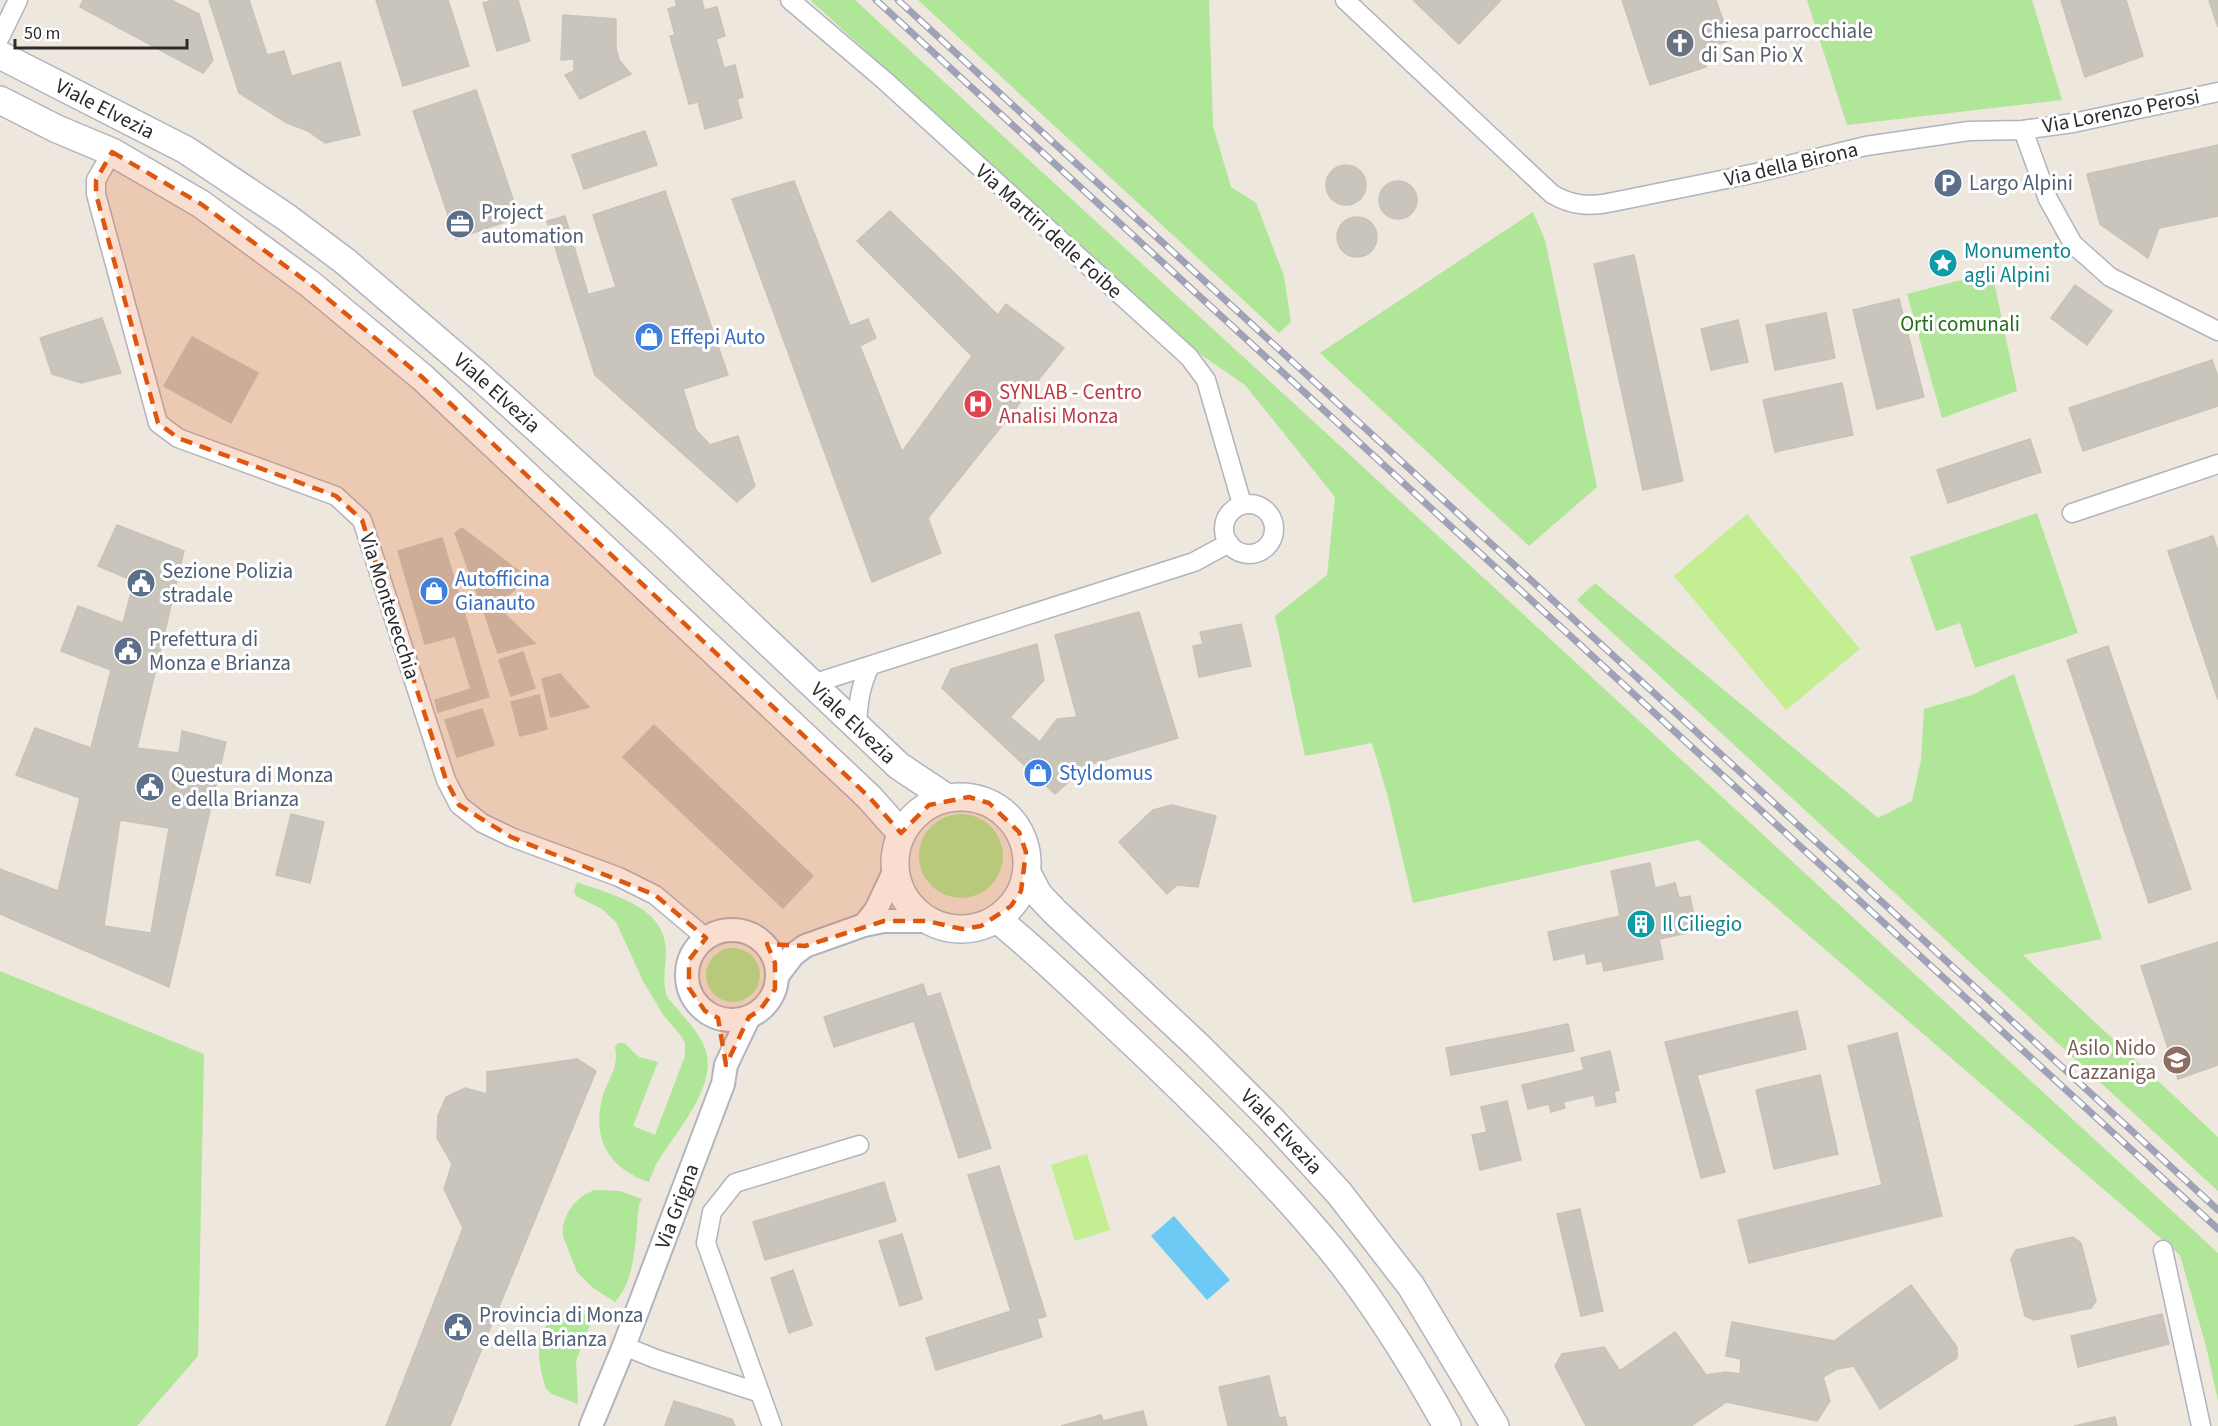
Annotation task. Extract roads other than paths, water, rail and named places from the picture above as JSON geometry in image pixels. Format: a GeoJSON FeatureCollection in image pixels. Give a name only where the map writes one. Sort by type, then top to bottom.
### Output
{"type":"FeatureCollection","features":[{"type":"Feature","properties":{"kind":"main road","name":"Viale Elvezia"},"geometry":{"type":"LineString","coordinates":[[0,54],[186,150],[286,217],[346,262],[488,384],[661,541],[899,766],[947,798]]}},
{"type":"Feature","properties":{"kind":"main road","name":"Viale Elvezia"},"geometry":{"type":"LineString","coordinates":[[0,100],[57,129],[112,152],[201,204],[292,271],[422,377],[861,789],[901,833]]}},
{"type":"Feature","properties":{"kind":"main road","name":"Viale Elvezia"},"geometry":{"type":"LineString","coordinates":[[894,872],[895,852],[901,833],[913,816],[929,805],[947,798],[969,797],[989,803],[1006,815],[1019,832],[1026,852],[1027,873],[1038,894],[1198,1046],[1271,1119],[1339,1193],[1411,1286],[1495,1426]]}},
{"type":"Feature","properties":{"kind":"main road"},"geometry":{"type":"LineString","coordinates":[[894,872],[900,891],[911,908],[927,921],[944,928],[963,929],[981,926],[997,919],[1011,906],[1021,891],[1027,873]]}},
{"type":"Feature","properties":{"kind":"main road","name":"Viale Elvezia"},"geometry":{"type":"LineString","coordinates":[[997,919],[1027,943],[1185,1092],[1253,1160],[1315,1230],[1368,1300],[1428,1391],[1447,1426]]}},
{"type":"Feature","properties":{"kind":"street"},"geometry":{"type":"LineString","coordinates":[[0,37],[18,0]]}},
{"type":"Feature","properties":{"kind":"street","name":"Via Martiri delle Foibe"},"geometry":{"type":"LineString","coordinates":[[790,0],[884,80],[1189,357],[1206,380],[1242,504]]}},
{"type":"Feature","properties":{"kind":"street","name":"Via della Birona"},"geometry":{"type":"LineString","coordinates":[[1345,0],[1552,194],[1576,205],[1598,205],[1756,173],[1866,146],[1969,131],[2023,130]]}},
{"type":"Feature","properties":{"kind":"street","name":"Via Lorenzo Perosi"},"geometry":{"type":"LineString","coordinates":[[2023,130],[2073,123],[2218,92]]}},
{"type":"Feature","properties":{"kind":"street"},"geometry":{"type":"LineString","coordinates":[[2023,130],[2048,199],[2073,244],[2110,277],[2218,331]]}},
{"type":"Feature","properties":{"kind":"street","name":"Via Montevecchia"},"geometry":{"type":"LineString","coordinates":[[112,152],[96,180],[96,194],[158,423],[178,438],[336,496],[362,520],[446,780],[459,805],[482,823],[511,837],[619,877],[656,895],[706,938]]}},
{"type":"Feature","properties":{"kind":"street"},"geometry":{"type":"LineString","coordinates":[[2072,513],[2218,464]]}},
{"type":"Feature","properties":{"kind":"street"},"geometry":{"type":"LineString","coordinates":[[1242,504],[1254,504],[1268,512],[1274,526],[1274,535],[1264,549],[1248,554],[1239,552],[1229,543],[1224,532],[1224,524],[1232,510],[1242,504]]}},
{"type":"Feature","properties":{"kind":"street"},"geometry":{"type":"LineString","coordinates":[[812,684],[1194,562],[1229,543]]}},
{"type":"Feature","properties":{"kind":"street"},"geometry":{"type":"LineString","coordinates":[[857,727],[858,699],[870,666]]}},
{"type":"Feature","properties":{"kind":"street"},"geometry":{"type":"LineString","coordinates":[[864,925],[876,910],[894,872]]}},
{"type":"Feature","properties":{"kind":"street"},"geometry":{"type":"LineString","coordinates":[[777,976],[793,955],[805,946],[864,925],[884,921],[927,921]]}},
{"type":"Feature","properties":{"kind":"street"},"geometry":{"type":"LineString","coordinates":[[762,941],[770,951],[777,976],[775,989],[769,1000],[749,1017],[739,1019],[718,1018],[705,1011],[695,1001],[689,988],[687,974],[689,960],[706,938],[720,932],[735,930],[762,941],[805,946]]}},
{"type":"Feature","properties":{"kind":"street","name":"Via Grigna"},"geometry":{"type":"LineString","coordinates":[[591,1426],[624,1346],[723,1084],[726,1065],[749,1017]]}},
{"type":"Feature","properties":{"kind":"street","name":"Via Grigna"},"geometry":{"type":"LineString","coordinates":[[718,1018],[726,1065]]}},
{"type":"Feature","properties":{"kind":"street"},"geometry":{"type":"LineString","coordinates":[[772,1426],[706,1243],[712,1212],[735,1184],[859,1145]]}},
{"type":"Feature","properties":{"kind":"street"},"geometry":{"type":"LineString","coordinates":[[2163,1250],[2201,1426]]}},
{"type":"Feature","properties":{"kind":"street"},"geometry":{"type":"LineString","coordinates":[[624,1346],[656,1359],[760,1393]]}},
{"type":"Feature","properties":{"kind":"water"},"geometry":{"type":"Polygon","coordinates":[[[1174,1216],[1230,1280],[1207,1300],[1151,1236],[1174,1216]]]}},
{"type":"Feature","properties":{"kind":"railway"},"geometry":{"type":"LineString","coordinates":[[876,0],[2218,1229]]}},
{"type":"Feature","properties":{"kind":"railway"},"geometry":{"type":"LineString","coordinates":[[898,0],[2218,1210]]}},
{"type":"Feature","properties":{"kind":"place","name":"Chiesa parrocchiale di San Pio X"},"geometry":{"type":"Point","coordinates":[1680,43]}},
{"type":"Feature","properties":{"kind":"place","name":"Largo Alpini"},"geometry":{"type":"Point","coordinates":[1948,183]}},
{"type":"Feature","properties":{"kind":"place","name":"Project automation"},"geometry":{"type":"Point","coordinates":[460,224]}},
{"type":"Feature","properties":{"kind":"place","name":"Monumento agli Alpini"},"geometry":{"type":"Point","coordinates":[1943,263]}},
{"type":"Feature","properties":{"kind":"place","name":"Effepi Auto"},"geometry":{"type":"Point","coordinates":[649,337]}},
{"type":"Feature","properties":{"kind":"place","name":"SYNLAB - Centro Analisi Monza"},"geometry":{"type":"Point","coordinates":[978,404]}},
{"type":"Feature","properties":{"kind":"place","name":"Sezione Polizia stradale"},"geometry":{"type":"Point","coordinates":[141,583]}},
{"type":"Feature","properties":{"kind":"place","name":"Autofficina Gianauto"},"geometry":{"type":"Point","coordinates":[434,591]}},
{"type":"Feature","properties":{"kind":"place","name":"Prefettura di Monza e Brianza"},"geometry":{"type":"Point","coordinates":[128,651]}},
{"type":"Feature","properties":{"kind":"place","name":"Styldomus"},"geometry":{"type":"Point","coordinates":[1038,773]}},
{"type":"Feature","properties":{"kind":"place","name":"Questura di Monza e della Brianza"},"geometry":{"type":"Point","coordinates":[150,787]}},
{"type":"Feature","properties":{"kind":"place","name":"Il Ciliegio"},"geometry":{"type":"Point","coordinates":[1641,924]}},
{"type":"Feature","properties":{"kind":"place","name":"Asilo Nido Cazzaniga"},"geometry":{"type":"Point","coordinates":[2177,1060]}},
{"type":"Feature","properties":{"kind":"place","name":"Provincia di Monza e della Brianza"},"geometry":{"type":"Point","coordinates":[458,1327]}},
{"type":"Feature","properties":{"kind":"park label","name":"Orti comunali"},"geometry":{"type":"Point","coordinates":[1960,324]}}]}
